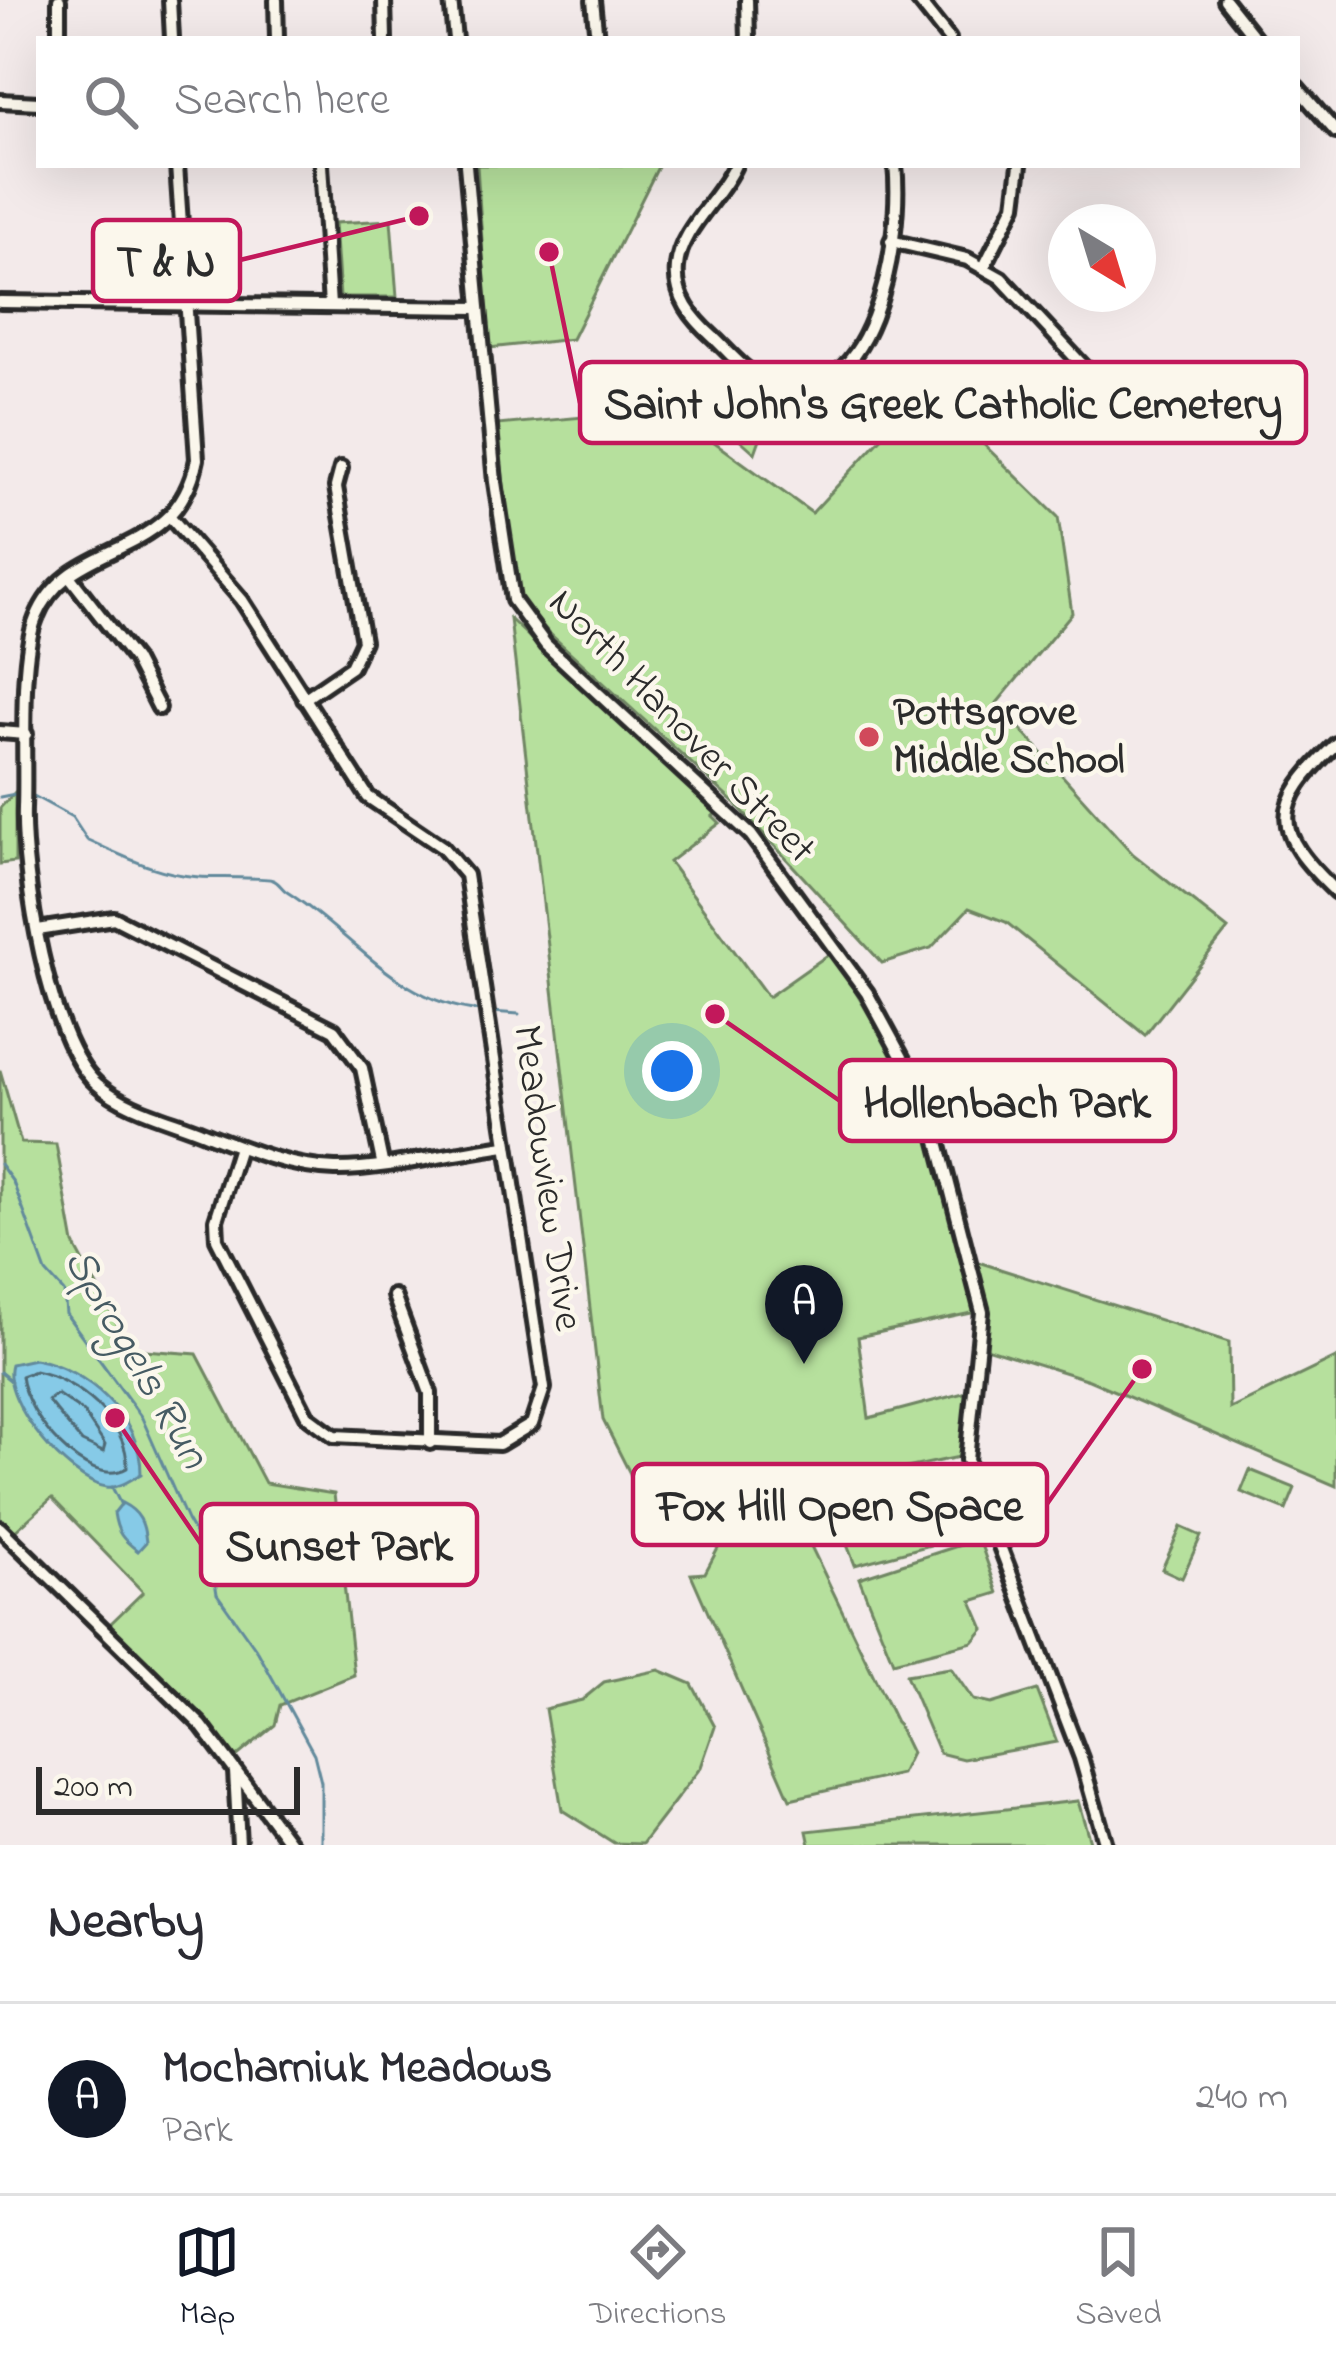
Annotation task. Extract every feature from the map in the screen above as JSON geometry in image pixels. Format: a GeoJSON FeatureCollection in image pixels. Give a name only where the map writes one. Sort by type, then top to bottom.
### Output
{"type":"FeatureCollection","features":[{"type":"Feature","properties":{"kind":"street"},"geometry":{"type":"LineString","coordinates":[[59,0],[59,36]]}},
{"type":"Feature","properties":{"kind":"street"},"geometry":{"type":"LineString","coordinates":[[170,0],[172,36]]}},
{"type":"Feature","properties":{"kind":"street"},"geometry":{"type":"LineString","coordinates":[[276,0],[277,36]]}},
{"type":"Feature","properties":{"kind":"street"},"geometry":{"type":"LineString","coordinates":[[383,0],[385,36]]}},
{"type":"Feature","properties":{"kind":"street"},"geometry":{"type":"LineString","coordinates":[[451,0],[455,36]]}},
{"type":"Feature","properties":{"kind":"street"},"geometry":{"type":"LineString","coordinates":[[592,0],[597,36]]}},
{"type":"Feature","properties":{"kind":"street"},"geometry":{"type":"LineString","coordinates":[[747,0],[748,36]]}},
{"type":"Feature","properties":{"kind":"street"},"geometry":{"type":"LineString","coordinates":[[918,0],[943,36]]}},
{"type":"Feature","properties":{"kind":"street"},"geometry":{"type":"LineString","coordinates":[[1225,0],[1254,36]]}},
{"type":"Feature","properties":{"kind":"street"},"geometry":{"type":"LineString","coordinates":[[1300,91],[1336,133]]}},
{"type":"Feature","properties":{"kind":"street"},"geometry":{"type":"LineString","coordinates":[[0,100],[36,103]]}},
{"type":"Feature","properties":{"kind":"street"},"geometry":{"type":"LineString","coordinates":[[177,168],[197,460],[187,498],[172,519],[70,577],[36,616],[30,640],[24,863],[69,1051],[96,1084],[127,1102],[239,1147],[310,1167],[341,1169],[507,1146]]}},
{"type":"Feature","properties":{"kind":"street"},"geometry":{"type":"LineString","coordinates":[[321,168],[330,306]]}},
{"type":"Feature","properties":{"kind":"street","name":"North Hanover Street"},"geometry":{"type":"LineString","coordinates":[[466,168],[504,558],[519,612],[546,645],[751,835],[867,994],[929,1107],[974,1266],[982,1312],[968,1460],[1081,1758],[1106,1845]]}},
{"type":"Feature","properties":{"kind":"street"},"geometry":{"type":"LineString","coordinates":[[733,168],[684,242],[677,281],[695,321],[760,378],[801,385],[838,370],[858,354],[874,323],[898,210],[895,168]]}},
{"type":"Feature","properties":{"kind":"street"},"geometry":{"type":"LineString","coordinates":[[984,267],[1015,205],[1020,168]]}},
{"type":"Feature","properties":{"kind":"street"},"geometry":{"type":"LineString","coordinates":[[891,241],[984,267],[1013,288],[1088,371],[1107,380]]}},
{"type":"Feature","properties":{"kind":"street"},"geometry":{"type":"LineString","coordinates":[[0,302],[477,308]]}},
{"type":"Feature","properties":{"kind":"street"},"geometry":{"type":"LineString","coordinates":[[304,699],[352,667],[363,641],[336,488],[341,468]]}},
{"type":"Feature","properties":{"kind":"street","name":"Meadowview Drive"},"geometry":{"type":"LineString","coordinates":[[172,519],[242,600],[368,797],[442,847],[466,875],[473,896],[542,1402],[532,1424],[513,1440],[477,1447],[346,1438],[307,1416],[217,1239],[216,1220],[239,1147]]}},
{"type":"Feature","properties":{"kind":"street"},"geometry":{"type":"LineString","coordinates":[[70,577],[134,659],[159,708]]}},
{"type":"Feature","properties":{"kind":"street"},"geometry":{"type":"LineString","coordinates":[[0,732],[26,734]]}},
{"type":"Feature","properties":{"kind":"street"},"geometry":{"type":"LineString","coordinates":[[1336,744],[1294,787],[1285,812],[1298,854],[1336,892]]}},
{"type":"Feature","properties":{"kind":"street"},"geometry":{"type":"LineString","coordinates":[[38,930],[114,918],[334,1030],[362,1068],[382,1162]]}},
{"type":"Feature","properties":{"kind":"street"},"geometry":{"type":"LineString","coordinates":[[394,1296],[430,1393],[430,1443]]}},
{"type":"Feature","properties":{"kind":"street"},"geometry":{"type":"LineString","coordinates":[[0,1528],[163,1685],[235,1767],[291,1845]]}},
{"type":"Feature","properties":{"kind":"street"},"geometry":{"type":"LineString","coordinates":[[235,1767],[238,1845]]}},
{"type":"Feature","properties":{"kind":"green space"},"geometry":{"type":"Polygon","coordinates":[[[477,168],[658,168],[572,339],[489,348],[477,168]]]}},
{"type":"Feature","properties":{"kind":"green space"},"geometry":{"type":"Polygon","coordinates":[[[391,220],[397,297],[340,297],[335,223],[391,220]]]}},
{"type":"Feature","properties":{"kind":"green space"},"geometry":{"type":"Polygon","coordinates":[[[927,389],[1058,517],[1072,613],[997,703],[1133,854],[1228,929],[1145,1035],[1006,922],[969,908],[931,948],[882,963],[737,805],[548,632],[521,600],[497,425],[669,409],[812,513],[927,389]]]}},
{"type":"Feature","properties":{"kind":"green space"},"geometry":{"type":"Polygon","coordinates":[[[720,398],[760,409],[766,422],[755,453],[708,411],[720,398]]]}},
{"type":"Feature","properties":{"kind":"green space"},"geometry":{"type":"Polygon","coordinates":[[[510,619],[716,813],[713,816],[720,823],[669,862],[768,997],[832,952],[926,1111],[968,1258],[976,1312],[858,1337],[869,1418],[967,1392],[959,1457],[654,1521],[603,1420],[510,619]]]}},
{"type":"Feature","properties":{"kind":"green space"},"geometry":{"type":"Polygon","coordinates":[[[15,792],[15,862],[0,864],[0,808],[15,792]]]}},
{"type":"Feature","properties":{"kind":"green space"},"geometry":{"type":"Polygon","coordinates":[[[0,1070],[21,1143],[56,1144],[74,1244],[131,1349],[197,1354],[265,1483],[334,1494],[354,1675],[280,1705],[275,1725],[235,1758],[110,1624],[143,1592],[52,1498],[13,1533],[0,1520],[0,1070]]]}},
{"type":"Feature","properties":{"kind":"green space"},"geometry":{"type":"Polygon","coordinates":[[[978,1262],[1229,1342],[1230,1409],[1336,1358],[1336,1486],[1089,1380],[986,1348],[978,1262]]]}},
{"type":"Feature","properties":{"kind":"green space"},"geometry":{"type":"Polygon","coordinates":[[[1250,1470],[1295,1488],[1286,1510],[1241,1492],[1250,1470]]]}},
{"type":"Feature","properties":{"kind":"green space"},"geometry":{"type":"Polygon","coordinates":[[[937,1473],[972,1534],[855,1565],[831,1504],[937,1473]]]}},
{"type":"Feature","properties":{"kind":"green space"},"geometry":{"type":"Polygon","coordinates":[[[794,1511],[911,1753],[901,1774],[790,1799],[691,1574],[705,1573],[724,1537],[785,1544],[785,1517],[794,1511]]]}},
{"type":"Feature","properties":{"kind":"green space"},"geometry":{"type":"Polygon","coordinates":[[[1181,1527],[1201,1536],[1182,1578],[1162,1569],[1181,1527]]]}},
{"type":"Feature","properties":{"kind":"green space"},"geometry":{"type":"Polygon","coordinates":[[[979,1539],[998,1593],[972,1601],[984,1629],[973,1642],[893,1662],[859,1578],[979,1539]]]}},
{"type":"Feature","properties":{"kind":"green space"},"geometry":{"type":"Polygon","coordinates":[[[951,1668],[973,1700],[991,1704],[1037,1690],[1057,1742],[963,1759],[939,1753],[906,1675],[951,1668]]]}},
{"type":"Feature","properties":{"kind":"green space"},"geometry":{"type":"Polygon","coordinates":[[[659,1670],[692,1684],[715,1727],[701,1767],[642,1844],[614,1843],[562,1810],[545,1709],[582,1700],[604,1682],[659,1670]]]}},
{"type":"Feature","properties":{"kind":"green space"},"geometry":{"type":"Polygon","coordinates":[[[1078,1801],[1091,1845],[810,1845],[807,1831],[1078,1801]]]}},
{"type":"Feature","properties":{"kind":"water"},"geometry":{"type":"Polygon","coordinates":[[[34,1359],[73,1373],[107,1398],[132,1433],[141,1474],[106,1487],[91,1482],[57,1455],[26,1418],[10,1380],[11,1364],[34,1359]]]}},
{"type":"Feature","properties":{"kind":"water"},"geometry":{"type":"Polygon","coordinates":[[[122,1503],[142,1524],[146,1542],[138,1551],[117,1526],[114,1513],[122,1503]]]}},
{"type":"Feature","properties":{"kind":"waterway"},"geometry":{"type":"LineString","coordinates":[[0,797],[20,793]]}},
{"type":"Feature","properties":{"kind":"waterway"},"geometry":{"type":"LineString","coordinates":[[30,794],[72,817],[87,840],[141,863],[183,875],[275,881],[400,981],[424,995],[481,1011]]}},
{"type":"Feature","properties":{"kind":"waterway"},"geometry":{"type":"LineString","coordinates":[[491,1012],[519,1014]]}},
{"type":"Feature","properties":{"kind":"waterway","name":"Sprogels Run"},"geometry":{"type":"LineString","coordinates":[[0,1164],[13,1182],[46,1272],[64,1292],[66,1314],[142,1418],[187,1520],[212,1563],[217,1594],[258,1652],[314,1754],[321,1782],[321,1845]]}},
{"type":"Feature","properties":{"kind":"waterway"},"geometry":{"type":"LineString","coordinates":[[0,1372],[11,1381]]}},
{"type":"Feature","properties":{"kind":"waterway"},"geometry":{"type":"LineString","coordinates":[[112,1487],[121,1505]]}},
{"type":"Feature","properties":{"kind":"place","name":"T & N"},"geometry":{"type":"Point","coordinates":[419,216]}},
{"type":"Feature","properties":{"kind":"place","name":"Saint John's Greek Catholic Cemetery"},"geometry":{"type":"Point","coordinates":[549,252]}},
{"type":"Feature","properties":{"kind":"place","name":"Pottsgrove Middle School"},"geometry":{"type":"Point","coordinates":[869,737]}},
{"type":"Feature","properties":{"kind":"place","name":"Hollenbach Park"},"geometry":{"type":"Point","coordinates":[715,1014]}},
{"type":"Feature","properties":{"kind":"place","name":"Mocharniuk Meadows"},"geometry":{"type":"Point","coordinates":[804,1364]}},
{"type":"Feature","properties":{"kind":"place","name":"Fox Hill Open Space"},"geometry":{"type":"Point","coordinates":[1142,1369]}},
{"type":"Feature","properties":{"kind":"place","name":"Sunset Park"},"geometry":{"type":"Point","coordinates":[115,1418]}}]}
